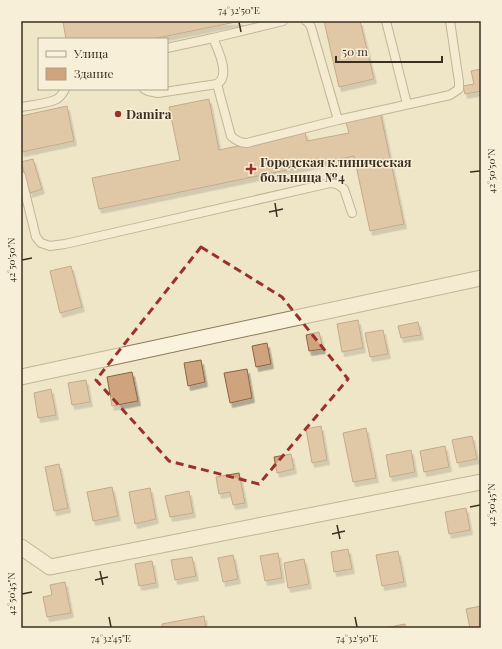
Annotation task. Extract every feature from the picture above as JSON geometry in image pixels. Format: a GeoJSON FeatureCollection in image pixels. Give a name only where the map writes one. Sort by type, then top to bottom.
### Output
{"type":"FeatureCollection","features":[{"type":"Feature","properties":{"kind":"street"},"geometry":{"type":"LineString","coordinates":[[21,377],[481,278]]}},
{"type":"Feature","properties":{"kind":"street"},"geometry":{"type":"LineString","coordinates":[[21,547],[50,568],[481,482]]}},
{"type":"Feature","properties":{"kind":"lane"},"geometry":{"type":"LineString","coordinates":[[168,48],[283,21]]}},
{"type":"Feature","properties":{"kind":"lane"},"geometry":{"type":"LineString","coordinates":[[306,21],[311,27],[338,120]]}},
{"type":"Feature","properties":{"kind":"lane"},"geometry":{"type":"LineString","coordinates":[[386,21],[407,104]]}},
{"type":"Feature","properties":{"kind":"lane"},"geometry":{"type":"LineString","coordinates":[[217,84],[231,136],[241,143],[247,143],[338,120],[450,95],[459,88],[450,21]]}},
{"type":"Feature","properties":{"kind":"lane"},"geometry":{"type":"LineString","coordinates":[[146,90],[158,93],[217,84],[220,82],[223,78],[223,72],[221,60],[213,38]]}},
{"type":"Feature","properties":{"kind":"lane"},"geometry":{"type":"LineString","coordinates":[[21,107],[57,99],[64,90]]}},
{"type":"Feature","properties":{"kind":"lane"},"geometry":{"type":"LineString","coordinates":[[21,176],[36,237],[41,243],[50,246],[330,183],[337,184],[344,189],[352,214]]}},
{"type":"Feature","properties":{"kind":"highlighted area"},"geometry":{"type":"Polygon","coordinates":[[[201,247],[282,297],[348,379],[259,484],[169,461],[96,380],[201,247]]]}},
{"type":"Feature","properties":{"kind":"building"},"geometry":{"type":"Polygon","coordinates":[[[241,21],[157,38],[66,38],[63,22],[241,21]]]}},
{"type":"Feature","properties":{"kind":"building"},"geometry":{"type":"Polygon","coordinates":[[[324,21],[360,21],[374,79],[339,87],[324,21]]]}},
{"type":"Feature","properties":{"kind":"building"},"geometry":{"type":"Polygon","coordinates":[[[481,69],[481,91],[465,94],[463,86],[474,84],[471,71],[481,69]]]}},
{"type":"Feature","properties":{"kind":"building"},"geometry":{"type":"Polygon","coordinates":[[[209,99],[219,150],[305,132],[307,141],[349,133],[345,119],[380,111],[404,224],[370,231],[354,156],[99,209],[92,178],[180,160],[169,107],[209,99]]]}},
{"type":"Feature","properties":{"kind":"building"},"geometry":{"type":"Polygon","coordinates":[[[67,106],[74,141],[22,152],[21,116],[67,106]]]}},
{"type":"Feature","properties":{"kind":"building"},"geometry":{"type":"Polygon","coordinates":[[[33,159],[42,189],[30,193],[21,162],[33,159]]]}},
{"type":"Feature","properties":{"kind":"building"},"geometry":{"type":"Polygon","coordinates":[[[71,266],[82,307],[60,313],[50,271],[71,266]]]}},
{"type":"Feature","properties":{"kind":"building"},"geometry":{"type":"Polygon","coordinates":[[[358,320],[363,348],[342,352],[337,324],[358,320]]]}},
{"type":"Feature","properties":{"kind":"building"},"geometry":{"type":"Polygon","coordinates":[[[418,322],[421,335],[401,338],[398,326],[418,322]]]}},
{"type":"Feature","properties":{"kind":"building"},"geometry":{"type":"Polygon","coordinates":[[[383,330],[388,354],[370,357],[365,333],[383,330]]]}},
{"type":"Feature","properties":{"kind":"building"},"geometry":{"type":"Polygon","coordinates":[[[319,332],[323,349],[309,351],[306,335],[319,332]]]}},
{"type":"Feature","properties":{"kind":"building"},"geometry":{"type":"Polygon","coordinates":[[[267,343],[271,364],[256,367],[252,346],[267,343]]]}},
{"type":"Feature","properties":{"kind":"building"},"geometry":{"type":"Polygon","coordinates":[[[201,360],[205,382],[188,386],[184,363],[201,360]]]}},
{"type":"Feature","properties":{"kind":"building"},"geometry":{"type":"Polygon","coordinates":[[[247,369],[252,398],[230,403],[224,373],[247,369]]]}},
{"type":"Feature","properties":{"kind":"building"},"geometry":{"type":"Polygon","coordinates":[[[132,372],[138,401],[112,406],[107,377],[132,372]]]}},
{"type":"Feature","properties":{"kind":"building"},"geometry":{"type":"Polygon","coordinates":[[[86,380],[90,402],[72,405],[68,383],[86,380]]]}},
{"type":"Feature","properties":{"kind":"building"},"geometry":{"type":"Polygon","coordinates":[[[51,389],[56,415],[38,418],[34,393],[51,389]]]}},
{"type":"Feature","properties":{"kind":"building"},"geometry":{"type":"Polygon","coordinates":[[[321,426],[327,460],[312,463],[306,429],[321,426]]]}},
{"type":"Feature","properties":{"kind":"building"},"geometry":{"type":"Polygon","coordinates":[[[366,428],[376,478],[353,482],[343,433],[366,428]]]}},
{"type":"Feature","properties":{"kind":"building"},"geometry":{"type":"Polygon","coordinates":[[[472,436],[477,459],[457,463],[452,440],[472,436]]]}},
{"type":"Feature","properties":{"kind":"building"},"geometry":{"type":"Polygon","coordinates":[[[445,446],[449,467],[424,472],[420,451],[445,446]]]}},
{"type":"Feature","properties":{"kind":"building"},"geometry":{"type":"Polygon","coordinates":[[[411,450],[415,472],[390,477],[386,455],[411,450]]]}},
{"type":"Feature","properties":{"kind":"building"},"geometry":{"type":"Polygon","coordinates":[[[291,454],[294,469],[277,473],[274,457],[291,454]]]}},
{"type":"Feature","properties":{"kind":"building"},"geometry":{"type":"Polygon","coordinates":[[[59,464],[68,508],[54,511],[45,467],[59,464]]]}},
{"type":"Feature","properties":{"kind":"building"},"geometry":{"type":"Polygon","coordinates":[[[239,473],[245,503],[233,505],[230,492],[219,494],[216,477],[239,473]]]}},
{"type":"Feature","properties":{"kind":"building"},"geometry":{"type":"Polygon","coordinates":[[[112,487],[118,516],[93,521],[87,492],[112,487]]]}},
{"type":"Feature","properties":{"kind":"building"},"geometry":{"type":"Polygon","coordinates":[[[150,488],[156,519],[135,524],[129,492],[150,488]]]}},
{"type":"Feature","properties":{"kind":"building"},"geometry":{"type":"Polygon","coordinates":[[[189,491],[193,513],[170,517],[165,496],[189,491]]]}},
{"type":"Feature","properties":{"kind":"building"},"geometry":{"type":"Polygon","coordinates":[[[466,508],[470,530],[449,534],[445,512],[466,508]]]}},
{"type":"Feature","properties":{"kind":"building"},"geometry":{"type":"Polygon","coordinates":[[[348,549],[352,569],[334,572],[331,552],[348,549]]]}},
{"type":"Feature","properties":{"kind":"building"},"geometry":{"type":"Polygon","coordinates":[[[398,551],[404,582],[382,586],[376,555],[398,551]]]}},
{"type":"Feature","properties":{"kind":"building"},"geometry":{"type":"Polygon","coordinates":[[[278,553],[282,578],[265,581],[260,556],[278,553]]]}},
{"type":"Feature","properties":{"kind":"building"},"geometry":{"type":"Polygon","coordinates":[[[233,555],[238,579],[223,582],[218,558],[233,555]]]}},
{"type":"Feature","properties":{"kind":"building"},"geometry":{"type":"Polygon","coordinates":[[[192,557],[196,576],[175,580],[171,560],[192,557]]]}},
{"type":"Feature","properties":{"kind":"building"},"geometry":{"type":"Polygon","coordinates":[[[304,559],[309,584],[288,588],[284,563],[304,559]]]}},
{"type":"Feature","properties":{"kind":"building"},"geometry":{"type":"Polygon","coordinates":[[[152,561],[156,583],[139,586],[135,564],[152,561]]]}},
{"type":"Feature","properties":{"kind":"building"},"geometry":{"type":"Polygon","coordinates":[[[65,582],[71,613],[47,617],[43,597],[52,595],[50,585],[65,582]]]}},
{"type":"Feature","properties":{"kind":"building"},"geometry":{"type":"Polygon","coordinates":[[[481,606],[481,628],[470,628],[466,609],[481,606]]]}},
{"type":"Feature","properties":{"kind":"building"},"geometry":{"type":"Polygon","coordinates":[[[204,616],[206,628],[162,628],[162,624],[204,616]]]}},
{"type":"Feature","properties":{"kind":"building"},"geometry":{"type":"Polygon","coordinates":[[[405,624],[405,628],[385,628],[405,624]]]}},
{"type":"Feature","properties":{"kind":"place","name":"Damira"},"geometry":{"type":"Point","coordinates":[118,114]}},
{"type":"Feature","properties":{"kind":"place","name":"Городская клиническая больница №4"},"geometry":{"type":"Point","coordinates":[251,169]}}]}
